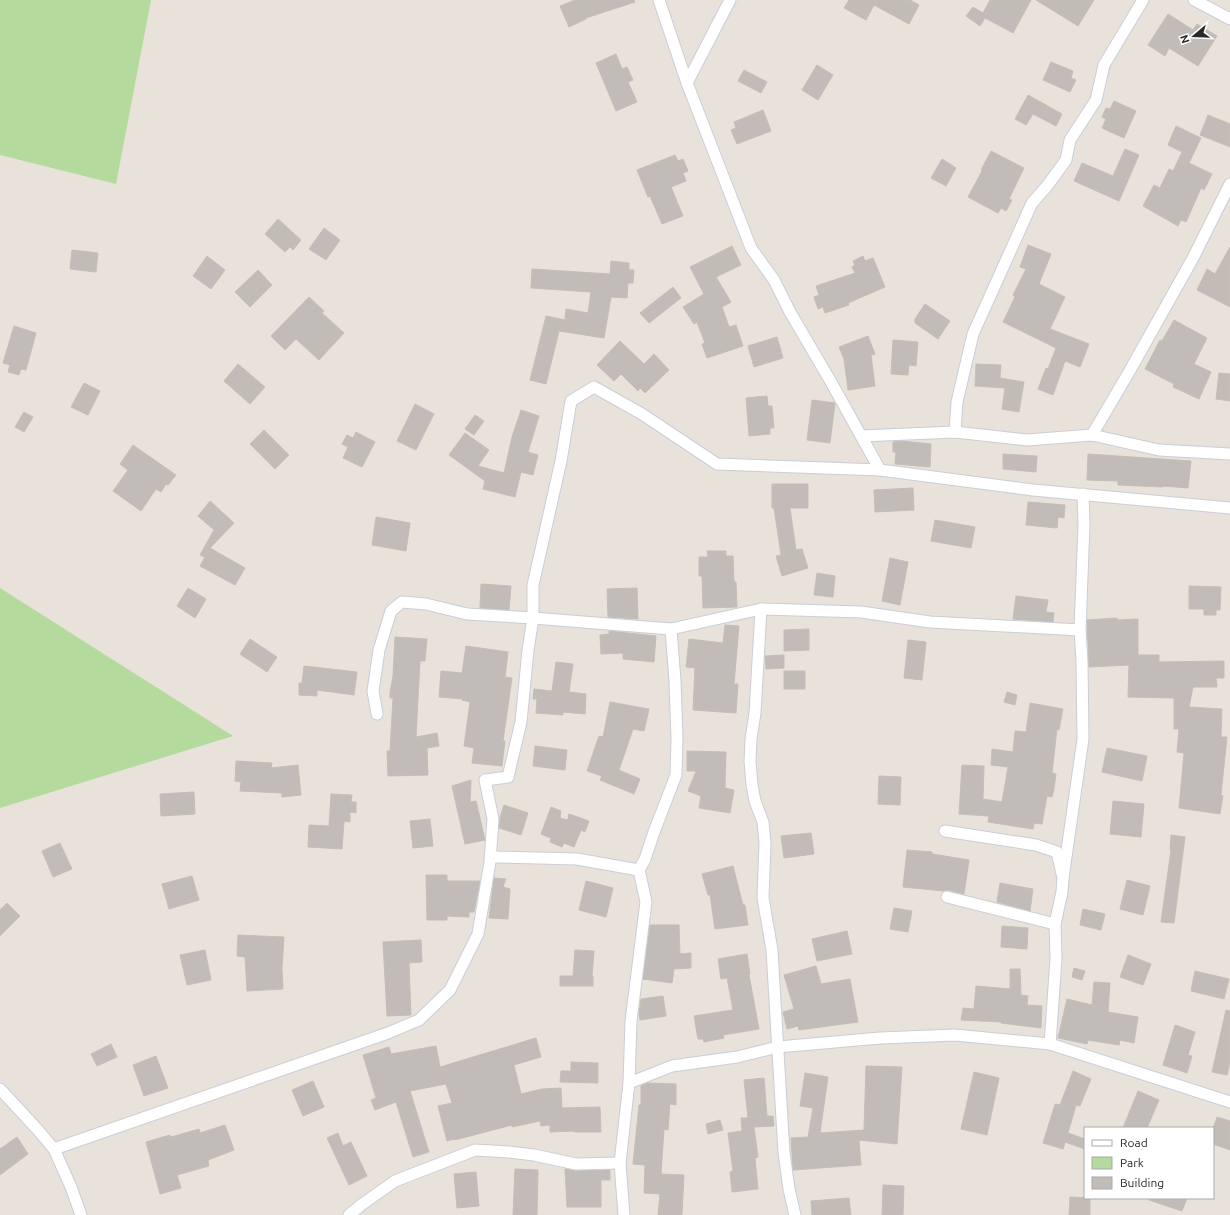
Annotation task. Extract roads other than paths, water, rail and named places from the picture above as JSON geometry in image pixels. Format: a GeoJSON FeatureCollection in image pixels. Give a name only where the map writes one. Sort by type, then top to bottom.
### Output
{"type":"FeatureCollection","features":[{"type":"Feature","properties":{"kind":"street"},"geometry":{"type":"LineString","coordinates":[[659,0],[687,83],[751,248],[774,280],[790,312],[880,470]]}},
{"type":"Feature","properties":{"kind":"street"},"geometry":{"type":"LineString","coordinates":[[687,83],[730,0]]}},
{"type":"Feature","properties":{"kind":"street"},"geometry":{"type":"LineString","coordinates":[[954,432],[957,402],[974,334],[1032,203],[1047,186],[1066,160],[1070,140],[1096,100],[1104,65],[1143,0]]}},
{"type":"Feature","properties":{"kind":"street"},"geometry":{"type":"LineString","coordinates":[[1194,0],[1230,19]]}},
{"type":"Feature","properties":{"kind":"street"},"geometry":{"type":"LineString","coordinates":[[1092,435],[1193,258],[1230,184]]}},
{"type":"Feature","properties":{"kind":"street"},"geometry":{"type":"LineString","coordinates":[[54,1149],[388,1033],[419,1020],[450,990],[478,934],[490,856],[493,819],[485,780],[508,777],[521,722],[528,650],[533,618],[533,585],[561,461],[571,400],[594,386],[642,414],[717,464],[880,470],[1025,489],[1230,508]]}},
{"type":"Feature","properties":{"kind":"street"},"geometry":{"type":"LineString","coordinates":[[861,436],[954,432],[1027,440],[1092,435],[1159,450],[1230,454]]}},
{"type":"Feature","properties":{"kind":"street"},"geometry":{"type":"LineString","coordinates":[[1050,1044],[1056,959],[1054,924],[1062,892],[1083,739],[1080,630],[1084,524],[1083,494]]}},
{"type":"Feature","properties":{"kind":"street"},"geometry":{"type":"LineString","coordinates":[[377,714],[374,691],[379,650],[390,611],[402,602],[426,604],[467,614],[671,629],[761,609],[861,612],[930,622],[1080,630]]}},
{"type":"Feature","properties":{"kind":"street"},"geometry":{"type":"LineString","coordinates":[[761,609],[755,714],[751,738],[750,761],[755,801],[763,822],[765,843],[763,898],[772,950],[784,1153],[789,1189],[795,1215]]}},
{"type":"Feature","properties":{"kind":"street"},"geometry":{"type":"LineString","coordinates":[[624,1215],[620,1163],[629,1083],[631,1021],[646,902],[639,870],[645,859],[676,775],[677,739],[671,629]]}},
{"type":"Feature","properties":{"kind":"street"},"geometry":{"type":"LineString","coordinates":[[945,831],[1036,844],[1057,852],[1063,878]]}},
{"type":"Feature","properties":{"kind":"street"},"geometry":{"type":"LineString","coordinates":[[490,856],[497,858],[577,859],[639,870]]}},
{"type":"Feature","properties":{"kind":"street"},"geometry":{"type":"LineString","coordinates":[[947,896],[1054,924]]}},
{"type":"Feature","properties":{"kind":"street"},"geometry":{"type":"LineString","coordinates":[[629,1083],[672,1066],[737,1057],[778,1047],[880,1038],[955,1035],[1050,1044],[1230,1102]]}},
{"type":"Feature","properties":{"kind":"street"},"geometry":{"type":"LineString","coordinates":[[0,1089],[54,1149],[71,1187],[81,1215]]}},
{"type":"Feature","properties":{"kind":"street"},"geometry":{"type":"LineString","coordinates":[[349,1215],[395,1181],[475,1150],[534,1155],[576,1164],[620,1163]]}}]}
